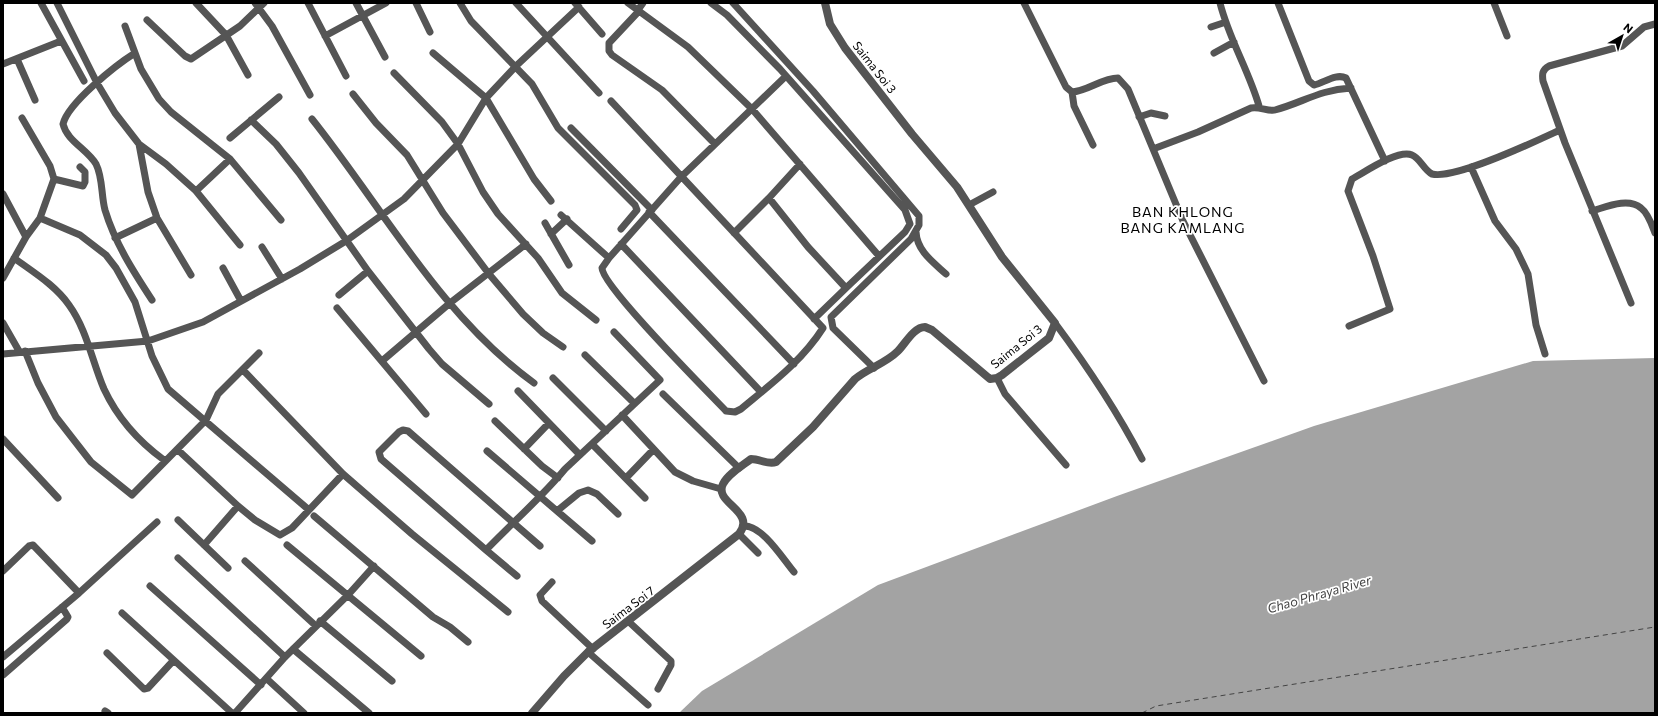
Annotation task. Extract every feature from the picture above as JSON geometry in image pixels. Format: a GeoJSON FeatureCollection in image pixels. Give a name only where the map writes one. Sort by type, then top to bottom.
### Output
{"type":"FeatureCollection","features":[{"type":"Feature","properties":{"kind":"street"},"geometry":{"type":"LineString","coordinates":[[41,3],[84,81]]}},
{"type":"Feature","properties":{"kind":"street"},"geometry":{"type":"LineString","coordinates":[[57,3],[96,83],[115,113],[139,144],[196,191],[240,245]]}},
{"type":"Feature","properties":{"kind":"street"},"geometry":{"type":"LineString","coordinates":[[196,3],[226,35],[248,76]]}},
{"type":"Feature","properties":{"kind":"street"},"geometry":{"type":"LineString","coordinates":[[308,3],[346,76]]}},
{"type":"Feature","properties":{"kind":"street"},"geometry":{"type":"LineString","coordinates":[[356,3],[385,57]]}},
{"type":"Feature","properties":{"kind":"street"},"geometry":{"type":"LineString","coordinates":[[325,36],[386,3]]}},
{"type":"Feature","properties":{"kind":"street"},"geometry":{"type":"LineString","coordinates":[[416,3],[430,32]]}},
{"type":"Feature","properties":{"kind":"street"},"geometry":{"type":"LineString","coordinates":[[460,3],[471,21],[532,84],[558,128],[635,205],[637,210],[635,214],[621,229]]}},
{"type":"Feature","properties":{"kind":"street"},"geometry":{"type":"LineString","coordinates":[[516,3],[599,93]]}},
{"type":"Feature","properties":{"kind":"street"},"geometry":{"type":"LineString","coordinates":[[628,3],[688,47],[752,109],[879,256]]}},
{"type":"Feature","properties":{"kind":"street"},"geometry":{"type":"LineString","coordinates":[[643,3],[609,43],[609,51],[612,55],[662,90],[715,144]]}},
{"type":"Feature","properties":{"kind":"street"},"geometry":{"type":"LineString","coordinates":[[711,3],[727,15],[786,76],[905,210],[908,216],[910,224],[905,232],[814,319]]}},
{"type":"Feature","properties":{"kind":"street"},"geometry":{"type":"LineString","coordinates":[[733,3],[813,90],[908,201],[920,221],[916,232],[902,249],[831,317],[833,328],[874,368]]}},
{"type":"Feature","properties":{"kind":"street","name":"Saima Soi 3"},"geometry":{"type":"LineString","coordinates":[[721,489],[724,482],[751,459],[772,464],[776,462],[813,428],[855,379],[862,373],[874,368],[895,355],[917,330],[925,327],[932,330],[987,377],[997,378],[1049,338],[1055,323],[1002,257],[957,187],[912,134],[845,48],[830,24],[825,3]]}},
{"type":"Feature","properties":{"kind":"street"},"geometry":{"type":"LineString","coordinates":[[1024,3],[1066,87],[1072,92],[1074,106],[1093,145]]}},
{"type":"Feature","properties":{"kind":"street"},"geometry":{"type":"LineString","coordinates":[[1220,3],[1234,42],[1249,74],[1259,106]]}},
{"type":"Feature","properties":{"kind":"street"},"geometry":{"type":"LineString","coordinates":[[1278,3],[1311,84],[1318,84],[1342,76],[1346,78],[1385,161]]}},
{"type":"Feature","properties":{"kind":"street"},"geometry":{"type":"LineString","coordinates":[[1494,3],[1507,36]]}},
{"type":"Feature","properties":{"kind":"street"},"geometry":{"type":"LineString","coordinates":[[147,20],[188,59],[195,57],[240,26],[260,5],[310,95]]}},
{"type":"Feature","properties":{"kind":"street"},"geometry":{"type":"LineString","coordinates":[[3,354],[22,351],[90,347],[148,341],[203,322],[282,279],[346,241],[384,215],[423,181],[458,144],[486,98],[577,5],[602,34]]}},
{"type":"Feature","properties":{"kind":"street"},"geometry":{"type":"LineString","coordinates":[[1211,27],[1226,22]]}},
{"type":"Feature","properties":{"kind":"street"},"geometry":{"type":"LineString","coordinates":[[1631,303],[1560,130],[1543,81],[1542,73],[1545,68],[1622,46],[1644,27],[1655,24]]}},
{"type":"Feature","properties":{"kind":"street"},"geometry":{"type":"LineString","coordinates":[[125,26],[141,69],[159,99],[172,112],[230,159],[281,220]]}},
{"type":"Feature","properties":{"kind":"street"},"geometry":{"type":"LineString","coordinates":[[3,64],[61,41]]}},
{"type":"Feature","properties":{"kind":"street"},"geometry":{"type":"LineString","coordinates":[[1214,53],[1234,42]]}},
{"type":"Feature","properties":{"kind":"street"},"geometry":{"type":"LineString","coordinates":[[433,52],[486,98],[534,179],[551,201]]}},
{"type":"Feature","properties":{"kind":"street"},"geometry":{"type":"LineString","coordinates":[[135,53],[96,83],[66,114],[63,124],[70,136],[90,157],[97,167],[105,208],[115,238],[152,300]]}},
{"type":"Feature","properties":{"kind":"street"},"geometry":{"type":"LineString","coordinates":[[17,59],[34,100]]}},
{"type":"Feature","properties":{"kind":"street"},"geometry":{"type":"LineString","coordinates":[[394,73],[438,118],[458,144],[483,192],[498,214],[526,244],[562,294],[596,320]]}},
{"type":"Feature","properties":{"kind":"street"},"geometry":{"type":"LineString","coordinates":[[611,101],[681,177],[823,328],[814,343],[794,364],[741,409],[735,412],[726,412],[635,316],[602,271],[602,268],[621,244],[681,177],[786,76]]}},
{"type":"Feature","properties":{"kind":"street"},"geometry":{"type":"LineString","coordinates":[[1072,92],[1081,91],[1112,78],[1118,78],[1128,89],[1183,221],[1264,381]]}},
{"type":"Feature","properties":{"kind":"street"},"geometry":{"type":"LineString","coordinates":[[1153,149],[1208,127],[1245,110],[1259,106],[1274,111],[1317,94],[1336,89],[1351,88]]}},
{"type":"Feature","properties":{"kind":"street"},"geometry":{"type":"LineString","coordinates":[[353,94],[376,123],[405,152],[460,237],[489,274],[524,314],[562,347]]}},
{"type":"Feature","properties":{"kind":"street"},"geometry":{"type":"LineString","coordinates":[[230,138],[279,97]]}},
{"type":"Feature","properties":{"kind":"street"},"geometry":{"type":"LineString","coordinates":[[1140,117],[1151,113],[1165,116]]}},
{"type":"Feature","properties":{"kind":"street"},"geometry":{"type":"LineString","coordinates":[[3,278],[26,238],[40,218],[54,179],[50,166],[22,118]]}},
{"type":"Feature","properties":{"kind":"street"},"geometry":{"type":"LineString","coordinates":[[312,119],[450,304],[487,345],[534,383]]}},
{"type":"Feature","properties":{"kind":"street"},"geometry":{"type":"LineString","coordinates":[[252,120],[281,150],[368,271],[442,364],[489,404]]}},
{"type":"Feature","properties":{"kind":"street"},"geometry":{"type":"LineString","coordinates":[[571,128],[794,364]]}},
{"type":"Feature","properties":{"kind":"street"},"geometry":{"type":"LineString","coordinates":[[1349,326],[1390,309],[1373,256],[1348,191],[1352,179],[1385,161],[1400,155],[1412,155],[1428,172],[1437,176],[1471,167],[1560,130]]}},
{"type":"Feature","properties":{"kind":"street"},"geometry":{"type":"LineString","coordinates":[[139,144],[148,192],[157,218],[191,274]]}},
{"type":"Feature","properties":{"kind":"street"},"geometry":{"type":"LineString","coordinates":[[143,165],[150,158],[158,159]]}},
{"type":"Feature","properties":{"kind":"street"},"geometry":{"type":"LineString","coordinates":[[196,191],[230,159]]}},
{"type":"Feature","properties":{"kind":"street"},"geometry":{"type":"LineString","coordinates":[[734,233],[800,164]]}},
{"type":"Feature","properties":{"kind":"street"},"geometry":{"type":"LineString","coordinates":[[54,179],[83,186],[85,182],[85,172],[80,167]]}},
{"type":"Feature","properties":{"kind":"street"},"geometry":{"type":"LineString","coordinates":[[1471,167],[1495,221],[1516,249],[1528,274],[1536,325],[1545,354]]}},
{"type":"Feature","properties":{"kind":"street"},"geometry":{"type":"LineString","coordinates":[[969,206],[993,192]]}},
{"type":"Feature","properties":{"kind":"street"},"geometry":{"type":"LineString","coordinates":[[3,194],[26,238]]}},
{"type":"Feature","properties":{"kind":"street"},"geometry":{"type":"LineString","coordinates":[[769,198],[808,247],[846,288]]}},
{"type":"Feature","properties":{"kind":"street"},"geometry":{"type":"LineString","coordinates":[[1592,211],[1617,204],[1635,205],[1645,212],[1655,233]]}},
{"type":"Feature","properties":{"kind":"street"},"geometry":{"type":"LineString","coordinates":[[551,234],[564,217],[609,258]]}},
{"type":"Feature","properties":{"kind":"street"},"geometry":{"type":"LineString","coordinates":[[40,218],[80,235],[106,255],[116,268],[135,302],[152,356],[168,389],[206,420],[433,617],[450,627],[468,642]]}},
{"type":"Feature","properties":{"kind":"street"},"geometry":{"type":"LineString","coordinates":[[115,238],[157,218]]}},
{"type":"Feature","properties":{"kind":"street"},"geometry":{"type":"LineString","coordinates":[[545,223],[570,265]]}},
{"type":"Feature","properties":{"kind":"street"},"geometry":{"type":"LineString","coordinates":[[916,232],[916,240],[920,248],[946,274]]}},
{"type":"Feature","properties":{"kind":"street"},"geometry":{"type":"LineString","coordinates":[[382,361],[450,304],[526,244]]}},
{"type":"Feature","properties":{"kind":"street"},"geometry":{"type":"LineString","coordinates":[[621,244],[761,392]]}},
{"type":"Feature","properties":{"kind":"street"},"geometry":{"type":"LineString","coordinates":[[262,247],[282,279]]}},
{"type":"Feature","properties":{"kind":"street"},"geometry":{"type":"LineString","coordinates":[[14,258],[60,293],[78,319],[90,347],[104,388],[114,408],[126,426],[144,445],[164,460]]}},
{"type":"Feature","properties":{"kind":"street"},"geometry":{"type":"LineString","coordinates":[[223,268],[241,301]]}},
{"type":"Feature","properties":{"kind":"street"},"geometry":{"type":"LineString","coordinates":[[339,295],[368,271]]}},
{"type":"Feature","properties":{"kind":"street"},"geometry":{"type":"LineString","coordinates":[[337,308],[426,414]]}},
{"type":"Feature","properties":{"kind":"street"},"geometry":{"type":"LineString","coordinates":[[3,323],[22,351],[56,417],[91,462],[132,495],[164,460],[178,450],[206,420],[218,394],[259,353]]}},
{"type":"Feature","properties":{"kind":"street"},"geometry":{"type":"LineString","coordinates":[[1055,323],[1070,342],[1098,384],[1142,459]]}},
{"type":"Feature","properties":{"kind":"street"},"geometry":{"type":"LineString","coordinates":[[486,550],[580,455],[660,380],[614,332]]}},
{"type":"Feature","properties":{"kind":"street"},"geometry":{"type":"LineString","coordinates":[[585,355],[634,403]]}},
{"type":"Feature","properties":{"kind":"street"},"geometry":{"type":"LineString","coordinates":[[243,370],[343,474],[412,534],[508,612]]}},
{"type":"Feature","properties":{"kind":"street"},"geometry":{"type":"LineString","coordinates":[[553,378],[606,431]]}},
{"type":"Feature","properties":{"kind":"street"},"geometry":{"type":"LineString","coordinates":[[997,378],[1005,394],[1066,464]]}},
{"type":"Feature","properties":{"kind":"street"},"geometry":{"type":"LineString","coordinates":[[518,391],[580,455]]}},
{"type":"Feature","properties":{"kind":"street"},"geometry":{"type":"LineString","coordinates":[[663,394],[739,468]]}},
{"type":"Feature","properties":{"kind":"street"},"geometry":{"type":"LineString","coordinates":[[622,415],[672,469],[686,478],[721,489],[723,496],[742,518],[744,526],[750,526],[761,533],[794,572]]}},
{"type":"Feature","properties":{"kind":"street"},"geometry":{"type":"LineString","coordinates":[[495,421],[524,449],[558,478]]}},
{"type":"Feature","properties":{"kind":"street"},"geometry":{"type":"LineString","coordinates":[[524,449],[549,423]]}},
{"type":"Feature","properties":{"kind":"street"},"geometry":{"type":"LineString","coordinates":[[516,576],[380,459],[379,452],[399,432],[403,430],[408,431],[540,546]]}},
{"type":"Feature","properties":{"kind":"street"},"geometry":{"type":"LineString","coordinates":[[3,438],[58,498]]}},
{"type":"Feature","properties":{"kind":"street"},"geometry":{"type":"LineString","coordinates":[[592,444],[645,498]]}},
{"type":"Feature","properties":{"kind":"street"},"geometry":{"type":"LineString","coordinates":[[178,450],[238,506],[280,535],[312,513],[343,474]]}},
{"type":"Feature","properties":{"kind":"street"},"geometry":{"type":"LineString","coordinates":[[626,478],[653,450]]}},
{"type":"Feature","properties":{"kind":"street"},"geometry":{"type":"LineString","coordinates":[[487,451],[592,541]]}},
{"type":"Feature","properties":{"kind":"street"},"geometry":{"type":"LineString","coordinates":[[558,511],[579,493],[588,490],[597,494],[618,514]]}},
{"type":"Feature","properties":{"kind":"street"},"geometry":{"type":"LineString","coordinates":[[204,545],[238,506]]}},
{"type":"Feature","properties":{"kind":"street"},"geometry":{"type":"LineString","coordinates":[[178,520],[228,568]]}},
{"type":"Feature","properties":{"kind":"street"},"geometry":{"type":"LineString","coordinates":[[3,657],[79,593],[157,522]]}},
{"type":"Feature","properties":{"kind":"street","name":"Saima Soi 7"},"geometry":{"type":"LineString","coordinates":[[532,713],[564,676],[591,650],[739,534],[744,526]]}},
{"type":"Feature","properties":{"kind":"street"},"geometry":{"type":"LineString","coordinates":[[739,534],[758,553]]}},
{"type":"Feature","properties":{"kind":"street"},"geometry":{"type":"LineString","coordinates":[[3,571],[29,546],[33,545],[79,593]]}},
{"type":"Feature","properties":{"kind":"street"},"geometry":{"type":"LineString","coordinates":[[287,545],[421,656]]}},
{"type":"Feature","properties":{"kind":"street"},"geometry":{"type":"LineString","coordinates":[[178,558],[285,657]]}},
{"type":"Feature","properties":{"kind":"street"},"geometry":{"type":"LineString","coordinates":[[245,561],[318,623],[392,681]]}},
{"type":"Feature","properties":{"kind":"street"},"geometry":{"type":"LineString","coordinates":[[122,613],[173,661],[234,713],[293,648],[348,595],[374,566]]}},
{"type":"Feature","properties":{"kind":"street"},"geometry":{"type":"LineString","coordinates":[[552,582],[540,595],[540,598],[546,606],[648,705]]}},
{"type":"Feature","properties":{"kind":"street"},"geometry":{"type":"LineString","coordinates":[[150,586],[261,685]]}},
{"type":"Feature","properties":{"kind":"street"},"geometry":{"type":"LineString","coordinates":[[3,675],[67,619],[68,617],[62,607]]}},
{"type":"Feature","properties":{"kind":"street"},"geometry":{"type":"LineString","coordinates":[[628,621],[670,661],[671,665],[658,689]]}},
{"type":"Feature","properties":{"kind":"street"},"geometry":{"type":"LineString","coordinates":[[293,648],[369,713]]}},
{"type":"Feature","properties":{"kind":"street"},"geometry":{"type":"LineString","coordinates":[[107,653],[144,690],[148,688],[173,661]]}},
{"type":"Feature","properties":{"kind":"street"},"geometry":{"type":"LineString","coordinates":[[266,679],[304,713]]}},
{"type":"Feature","properties":{"kind":"water","name":"Chao Phraya River"},"geometry":{"type":"Polygon","coordinates":[[[1655,358],[1655,713],[679,713],[702,691],[878,585],[1117,496],[1314,426],[1533,361],[1655,358]]]}},
{"type":"Feature","properties":{"kind":"ferry route"},"geometry":{"type":"LineString","coordinates":[[1142,713],[1156,706],[1655,627]]}},
{"type":"Feature","properties":{"kind":"district","name":"BAN KHLONG BANG KAMLANG"},"geometry":{"type":"Point","coordinates":[1183,220]}}]}
